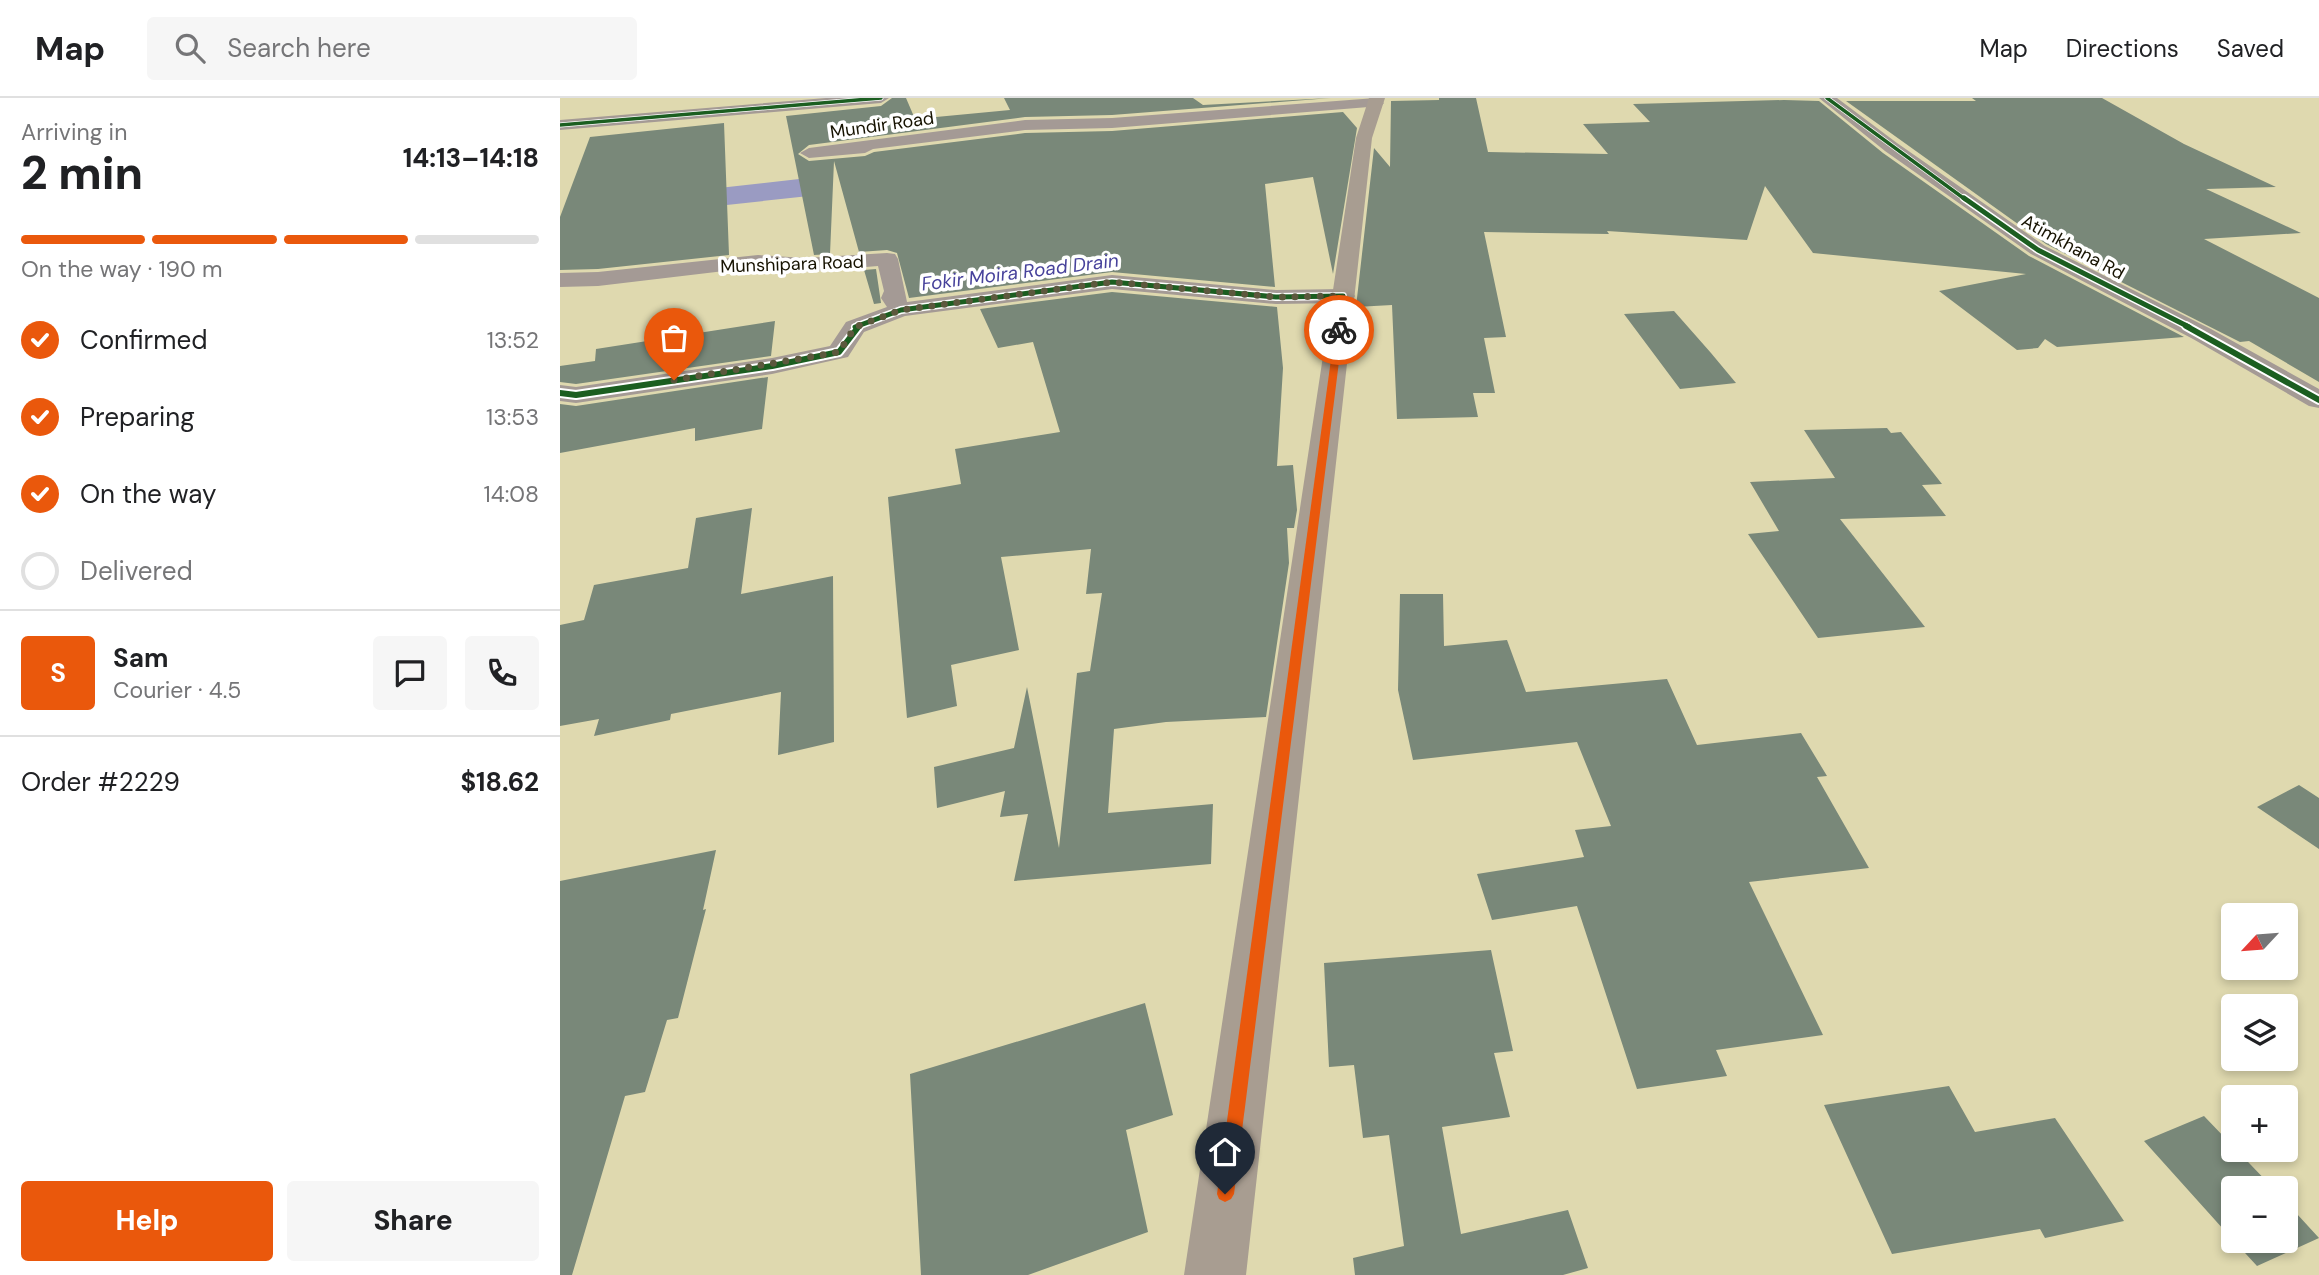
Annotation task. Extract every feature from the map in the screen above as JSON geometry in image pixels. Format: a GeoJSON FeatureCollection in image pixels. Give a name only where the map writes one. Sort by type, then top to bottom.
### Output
{"type":"FeatureCollection","features":[{"type":"Feature","properties":{"kind":"main road"},"geometry":{"type":"LineString","coordinates":[[1215,1275],[1364,138],[1376,100]]}},
{"type":"Feature","properties":{"kind":"street"},"geometry":{"type":"LineString","coordinates":[[560,124],[594,116],[881,98]]}},
{"type":"Feature","properties":{"kind":"street","name":"Atimkhana Rd"},"geometry":{"type":"LineString","coordinates":[[1828,98],[1891,147],[2038,250],[2202,334],[2319,400]]}},
{"type":"Feature","properties":{"kind":"street","name":"Mundir Road"},"geometry":{"type":"LineString","coordinates":[[808,153],[865,148],[867,145],[1025,125],[1112,123],[1180,116],[1288,111],[1286,109],[1376,100]]}},
{"type":"Feature","properties":{"kind":"street","name":"Munshipara Road"},"geometry":{"type":"LineString","coordinates":[[560,280],[598,279],[758,261],[805,265],[887,259],[895,291],[893,298],[901,310]]}},
{"type":"Feature","properties":{"kind":"street"},"geometry":{"type":"LineString","coordinates":[[560,393],[589,393],[772,366],[839,352],[855,327],[901,310],[1112,282],[1276,297],[1343,296]]}},
{"type":"Feature","properties":{"kind":"water"},"geometry":{"type":"Polygon","coordinates":[[[808,178],[809,196],[680,210],[683,192],[808,178]]]}},
{"type":"Feature","properties":{"kind":"building"},"geometry":{"type":"Polygon","coordinates":[[[892,98],[906,98],[915,119],[1010,110],[1004,98],[1193,98],[1203,105],[1331,98],[1112,115],[1025,117],[809,145],[798,154],[809,161],[865,156],[874,152],[1025,133],[1112,131],[1343,112],[1357,128],[1333,274],[1313,177],[1265,184],[1275,287],[1112,272],[909,298],[897,253],[887,250],[859,252],[834,161],[830,254],[814,255],[786,116],[881,106],[892,98]]]}},
{"type":"Feature","properties":{"kind":"building"},"geometry":{"type":"Polygon","coordinates":[[[1476,98],[1488,152],[1608,154],[1583,124],[1650,122],[1633,104],[1819,101],[1883,153],[2029,256],[2184,337],[2057,347],[2045,339],[2038,348],[2017,350],[1939,291],[2026,274],[1813,253],[1765,186],[1747,240],[1607,231],[1609,234],[1484,232],[1506,337],[1484,338],[1495,393],[1473,393],[1478,417],[1397,419],[1392,305],[1356,307],[1374,148],[1390,167],[1391,101],[1476,98]]]}},
{"type":"Feature","properties":{"kind":"building"},"geometry":{"type":"Polygon","coordinates":[[[1972,98],[2102,98],[2184,144],[2276,187],[2206,189],[2301,233],[2204,239],[2319,298],[2319,382],[2249,341],[2240,342],[2046,244],[1846,101],[1976,101],[1972,98]]]}},
{"type":"Feature","properties":{"kind":"building"},"geometry":{"type":"Polygon","coordinates":[[[724,123],[729,255],[598,269],[560,270],[560,217],[590,137],[724,123]]]}},
{"type":"Feature","properties":{"kind":"building"},"geometry":{"type":"Polygon","coordinates":[[[876,269],[881,303],[874,304],[864,270],[876,269]]]}},
{"type":"Feature","properties":{"kind":"building"},"geometry":{"type":"Polygon","coordinates":[[[1112,292],[1277,307],[1283,368],[1277,466],[1293,465],[1297,510],[1294,528],[1287,528],[1289,563],[1266,717],[1166,722],[1114,729],[1108,813],[1213,804],[1211,864],[1014,881],[1028,814],[1000,817],[1005,791],[937,808],[934,767],[1014,748],[1027,687],[1059,848],[1077,673],[1090,671],[1102,593],[1086,594],[1091,549],[1001,557],[1019,650],[951,665],[957,706],[907,718],[888,497],[961,484],[955,449],[1060,432],[1033,342],[998,348],[980,309],[1112,292]]]}},
{"type":"Feature","properties":{"kind":"building"},"geometry":{"type":"Polygon","coordinates":[[[1674,311],[1736,383],[1680,389],[1624,314],[1674,311]]]}},
{"type":"Feature","properties":{"kind":"building"},"geometry":{"type":"Polygon","coordinates":[[[775,321],[771,356],[576,384],[560,382],[560,366],[595,361],[596,349],[775,321]]]}},
{"type":"Feature","properties":{"kind":"building"},"geometry":{"type":"Polygon","coordinates":[[[768,377],[762,429],[695,441],[695,428],[560,453],[560,404],[576,406],[768,377]]]}},
{"type":"Feature","properties":{"kind":"building"},"geometry":{"type":"Polygon","coordinates":[[[1887,428],[1891,433],[1901,432],[1942,484],[1922,485],[1946,516],[1840,519],[1925,627],[1818,638],[1748,534],[1779,531],[1750,482],[1835,478],[1804,430],[1887,428]]]}},
{"type":"Feature","properties":{"kind":"building"},"geometry":{"type":"Polygon","coordinates":[[[752,508],[741,594],[833,576],[834,742],[778,755],[781,692],[671,714],[670,720],[594,736],[599,719],[560,726],[560,625],[584,620],[594,585],[688,568],[696,518],[752,508]]]}},
{"type":"Feature","properties":{"kind":"building"},"geometry":{"type":"Polygon","coordinates":[[[1400,594],[1443,594],[1444,646],[1507,640],[1526,692],[1667,679],[1697,745],[1801,733],[1827,776],[1817,777],[1869,868],[1749,882],[1823,1035],[1716,1050],[1727,1076],[1637,1089],[1577,906],[1492,920],[1477,874],[1584,857],[1575,830],[1611,826],[1577,742],[1413,760],[1398,690],[1400,594]]]}},
{"type":"Feature","properties":{"kind":"building"},"geometry":{"type":"Polygon","coordinates":[[[2299,785],[2319,798],[2319,849],[2257,807],[2299,785]]]}},
{"type":"Feature","properties":{"kind":"building"},"geometry":{"type":"Polygon","coordinates":[[[716,850],[703,910],[706,909],[678,1018],[667,1020],[645,1092],[625,1096],[572,1275],[560,1275],[560,881],[716,850]]]}},
{"type":"Feature","properties":{"kind":"building"},"geometry":{"type":"Polygon","coordinates":[[[1491,950],[1513,1051],[1494,1053],[1510,1117],[1442,1127],[1461,1234],[1568,1210],[1588,1268],[1563,1275],[1355,1275],[1353,1258],[1404,1246],[1389,1135],[1363,1138],[1354,1065],[1329,1067],[1324,963],[1491,950]]]}},
{"type":"Feature","properties":{"kind":"building"},"geometry":{"type":"Polygon","coordinates":[[[1145,1003],[1173,1115],[1126,1130],[1148,1232],[1028,1275],[921,1275],[910,1074],[1145,1003]]]}},
{"type":"Feature","properties":{"kind":"building"},"geometry":{"type":"Polygon","coordinates":[[[1949,1086],[1975,1132],[2055,1118],[2124,1221],[2045,1238],[2040,1229],[1892,1254],[1824,1105],[1949,1086]]]}},
{"type":"Feature","properties":{"kind":"building"},"geometry":{"type":"Polygon","coordinates":[[[2204,1116],[2221,1134],[2221,1162],[2248,1162],[2262,1176],[2221,1176],[2221,1227],[2144,1141],[2204,1116]]]}},
{"type":"Feature","properties":{"kind":"building"},"geometry":{"type":"Polygon","coordinates":[[[2298,1215],[2319,1238],[2298,1247],[2298,1215]]]}},
{"type":"Feature","properties":{"kind":"building"},"geometry":{"type":"Polygon","coordinates":[[[2245,1253],[2286,1253],[2257,1266],[2245,1253]]]}},
{"type":"Feature","properties":{"kind":"cycle path"},"geometry":{"type":"LineString","coordinates":[[560,125],[881,98]]}},
{"type":"Feature","properties":{"kind":"cycle path"},"geometry":{"type":"LineString","coordinates":[[1827,98],[1891,147],[2038,250],[2202,334],[2319,400]]}},
{"type":"Feature","properties":{"kind":"cycle path"},"geometry":{"type":"LineString","coordinates":[[560,393],[576,395],[772,366],[839,352],[855,327],[901,310],[1112,282],[1276,297],[1343,296]]}},
{"type":"Feature","properties":{"kind":"way so far"},"geometry":{"type":"LineString","coordinates":[[674,380],[772,366],[839,352],[855,327],[901,310],[1112,282],[1276,297],[1343,296],[1339,330]]}},
{"type":"Feature","properties":{"kind":"route"},"geometry":{"type":"LineString","coordinates":[[1225,1194],[1339,330]]}},
{"type":"Feature","properties":{"kind":"water label","name":"Fokir Moira Road Drain"},"geometry":{"type":"Point","coordinates":[1020,272]}}]}
